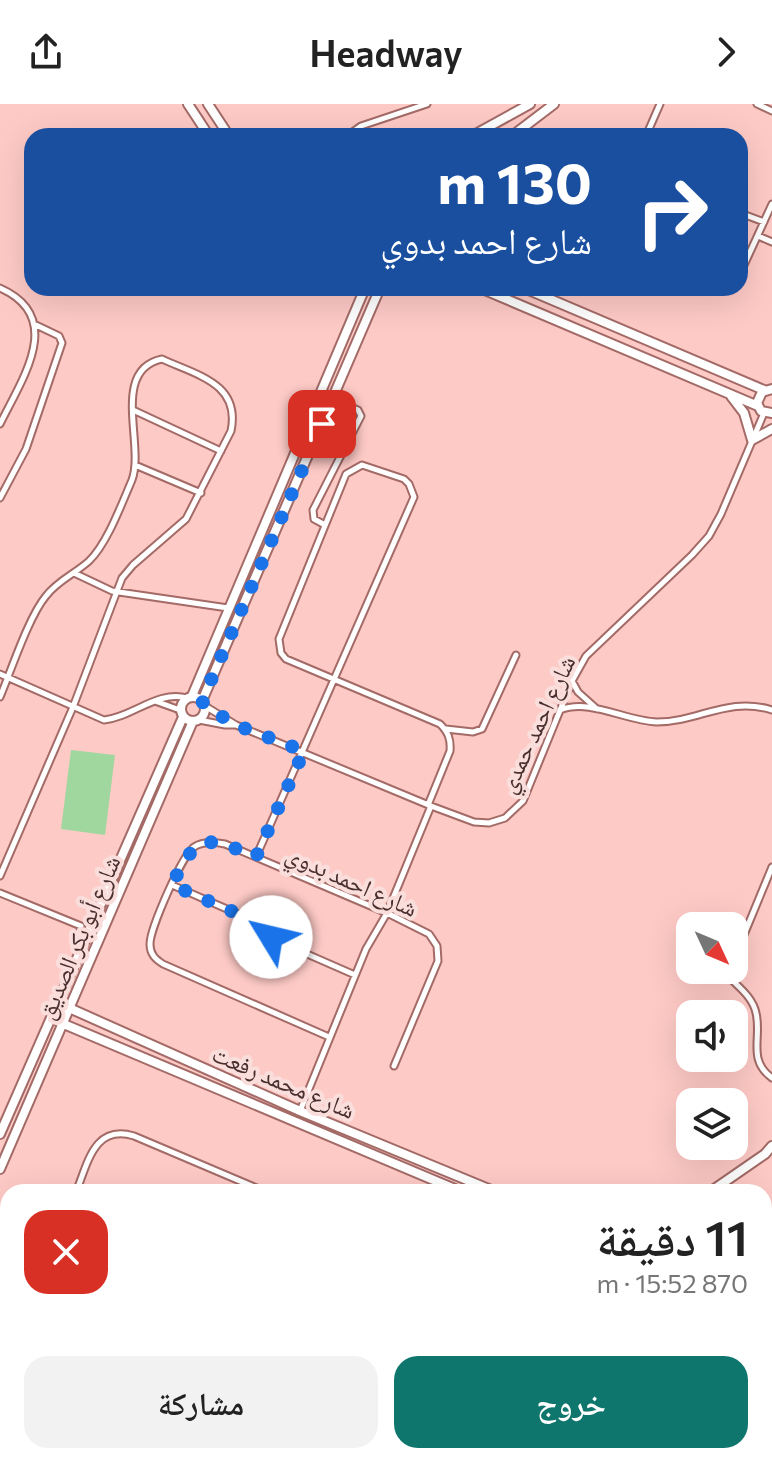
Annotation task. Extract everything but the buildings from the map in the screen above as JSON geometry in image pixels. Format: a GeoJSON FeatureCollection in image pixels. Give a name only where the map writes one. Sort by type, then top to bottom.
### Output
{"type":"FeatureCollection","features":[{"type":"Feature","properties":{"kind":"street"},"geometry":{"type":"LineString","coordinates":[[188,104],[204,128]]}},
{"type":"Feature","properties":{"kind":"street"},"geometry":{"type":"LineString","coordinates":[[208,104],[224,128]]}},
{"type":"Feature","properties":{"kind":"street"},"geometry":{"type":"LineString","coordinates":[[358,128],[427,104]]}},
{"type":"Feature","properties":{"kind":"street"},"geometry":{"type":"LineString","coordinates":[[486,128],[530,104]]}},
{"type":"Feature","properties":{"kind":"street"},"geometry":{"type":"LineString","coordinates":[[522,128],[554,104]]}},
{"type":"Feature","properties":{"kind":"street"},"geometry":{"type":"LineString","coordinates":[[650,128],[660,104]]}},
{"type":"Feature","properties":{"kind":"street"},"geometry":{"type":"LineString","coordinates":[[757,104],[772,111]]}},
{"type":"Feature","properties":{"kind":"street"},"geometry":{"type":"LineString","coordinates":[[748,257],[772,204]]}},
{"type":"Feature","properties":{"kind":"street"},"geometry":{"type":"LineString","coordinates":[[748,216],[764,222]]}},
{"type":"Feature","properties":{"kind":"street"},"geometry":{"type":"LineString","coordinates":[[758,236],[772,242]]}},
{"type":"Feature","properties":{"kind":"street"},"geometry":{"type":"LineString","coordinates":[[0,288],[21,301],[36,325],[59,336],[62,343],[26,449],[0,498]]}},
{"type":"Feature","properties":{"kind":"street"},"geometry":{"type":"LineString","coordinates":[[182,714],[182,703],[190,697],[362,296]]}},
{"type":"Feature","properties":{"kind":"street"},"geometry":{"type":"LineString","coordinates":[[154,701],[196,721],[205,713],[204,703],[377,296]]}},
{"type":"Feature","properties":{"kind":"street"},"geometry":{"type":"LineString","coordinates":[[499,296],[765,411]]}},
{"type":"Feature","properties":{"kind":"street"},"geometry":{"type":"LineString","coordinates":[[544,296],[769,388]]}},
{"type":"Feature","properties":{"kind":"street"},"geometry":{"type":"LineString","coordinates":[[0,424],[31,357],[36,325]]}},
{"type":"Feature","properties":{"kind":"street"},"geometry":{"type":"LineString","coordinates":[[0,697],[43,600],[92,558],[103,544],[133,477],[135,382],[146,366],[162,359],[216,384],[229,400],[233,420],[221,451],[186,519],[127,571],[73,707],[0,876]]}},
{"type":"Feature","properties":{"kind":"street"},"geometry":{"type":"LineString","coordinates":[[765,411],[758,396],[769,388]]}},
{"type":"Feature","properties":{"kind":"street"},"geometry":{"type":"LineString","coordinates":[[731,395],[744,413],[752,440],[772,429]]}},
{"type":"Feature","properties":{"kind":"street"},"geometry":{"type":"LineString","coordinates":[[325,525],[314,519],[313,510],[361,416],[358,410],[333,399]]}},
{"type":"Feature","properties":{"kind":"street"},"geometry":{"type":"LineString","coordinates":[[133,410],[221,451]]}},
{"type":"Feature","properties":{"kind":"street","name":"شارع احمد حمدي"},"geometry":{"type":"LineString","coordinates":[[204,703],[236,725],[430,806],[481,823],[497,821],[512,814],[523,801],[572,681],[586,656],[709,536],[765,411]]}},
{"type":"Feature","properties":{"kind":"street"},"geometry":{"type":"LineString","coordinates":[[135,465],[201,493]]}},
{"type":"Feature","properties":{"kind":"street"},"geometry":{"type":"LineString","coordinates":[[256,857],[336,679],[414,497],[413,490],[404,479],[368,466],[356,467],[346,474],[279,639],[279,646],[286,659],[336,679],[440,724],[449,736],[450,751],[387,913],[371,938],[300,1111]]}},
{"type":"Feature","properties":{"kind":"street"},"geometry":{"type":"LineString","coordinates":[[74,573],[117,592],[228,608]]}},
{"type":"Feature","properties":{"kind":"street"},"geometry":{"type":"LineString","coordinates":[[446,729],[476,732],[482,729],[516,655]]}},
{"type":"Feature","properties":{"kind":"street"},"geometry":{"type":"LineString","coordinates":[[0,674],[98,719],[110,719],[170,696],[190,697],[204,703]]}},
{"type":"Feature","properties":{"kind":"street"},"geometry":{"type":"LineString","coordinates":[[572,681],[597,709]]}},
{"type":"Feature","properties":{"kind":"street"},"geometry":{"type":"LineString","coordinates":[[560,710],[574,706],[634,720],[662,722],[736,705],[772,710]]}},
{"type":"Feature","properties":{"kind":"street","name":"شارع أبو بكر الصديق"},"geometry":{"type":"LineString","coordinates":[[0,1134],[182,714]]}},
{"type":"Feature","properties":{"kind":"street","name":"شارع احمد حمدي"},"geometry":{"type":"LineString","coordinates":[[196,721],[236,725]]}},
{"type":"Feature","properties":{"kind":"street","name":"شارع أبو بكر الصديق"},"geometry":{"type":"LineString","coordinates":[[0,1169],[196,721]]}},
{"type":"Feature","properties":{"kind":"street","name":"شارع احمد بدوي"},"geometry":{"type":"LineString","coordinates":[[329,1037],[157,960],[152,955],[150,941],[189,852],[201,844],[225,844],[429,934],[439,953],[438,961],[394,1066]]}},
{"type":"Feature","properties":{"kind":"street"},"geometry":{"type":"LineString","coordinates":[[748,925],[772,867]]}},
{"type":"Feature","properties":{"kind":"street"},"geometry":{"type":"LineString","coordinates":[[172,885],[268,927],[273,939],[355,975]]}},
{"type":"Feature","properties":{"kind":"street"},"geometry":{"type":"LineString","coordinates":[[0,893],[81,926],[77,940],[84,943]]}},
{"type":"Feature","properties":{"kind":"street"},"geometry":{"type":"LineString","coordinates":[[736,984],[753,1003],[757,1020],[757,1060],[772,1078]]}},
{"type":"Feature","properties":{"kind":"street","name":"شارع محمد رفعت"},"geometry":{"type":"LineString","coordinates":[[58,1003],[300,1111],[478,1184]]}},
{"type":"Feature","properties":{"kind":"street","name":"شارع محمد رفعت"},"geometry":{"type":"LineString","coordinates":[[51,1019],[444,1184]]}},
{"type":"Feature","properties":{"kind":"street"},"geometry":{"type":"LineString","coordinates":[[80,1184],[98,1143],[109,1134],[116,1133],[134,1136],[247,1184]]}},
{"type":"Feature","properties":{"kind":"street"},"geometry":{"type":"LineString","coordinates":[[388,1145],[389,1160]]}},
{"type":"Feature","properties":{"kind":"street"},"geometry":{"type":"LineString","coordinates":[[722,1184],[772,1146]]}},
{"type":"Feature","properties":{"kind":"street"},"geometry":{"type":"LineString","coordinates":[[389,1160],[399,1150]]}},
{"type":"Feature","properties":{"kind":"green space"},"geometry":{"type":"Polygon","coordinates":[[[71,750],[115,755],[105,835],[61,829],[71,750]]]}},
{"type":"Feature","properties":{"kind":"route"},"geometry":{"type":"LineString","coordinates":[[271,937],[268,927],[172,885],[189,852],[201,844],[225,844],[256,857],[304,751],[236,725],[202,701],[322,424]]}}]}
